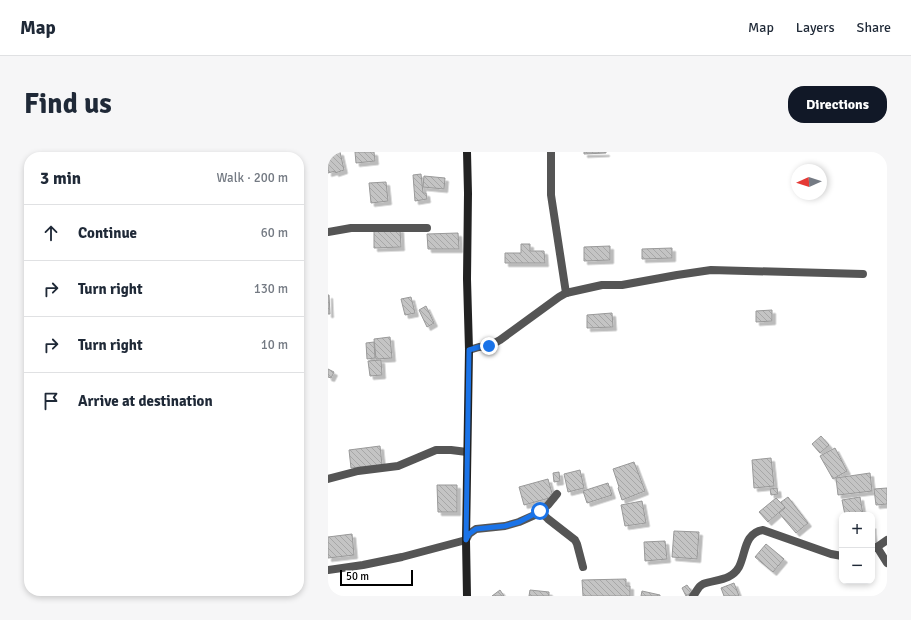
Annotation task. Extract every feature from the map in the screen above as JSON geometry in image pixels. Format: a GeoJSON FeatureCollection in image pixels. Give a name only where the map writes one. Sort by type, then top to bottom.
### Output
{"type":"FeatureCollection","features":[{"type":"Feature","properties":{"kind":"street"},"geometry":{"type":"LineString","coordinates":[[467,152],[467,279],[469,350],[466,540],[467,596]]}},
{"type":"Feature","properties":{"kind":"street"},"geometry":{"type":"LineString","coordinates":[[551,152],[551,195],[566,293]]}},
{"type":"Feature","properties":{"kind":"street"},"geometry":{"type":"LineString","coordinates":[[328,232],[351,228],[427,228]]}},
{"type":"Feature","properties":{"kind":"street"},"geometry":{"type":"LineString","coordinates":[[469,350],[489,346],[500,340],[566,293],[602,285],[622,285],[711,270],[864,274]]}},
{"type":"Feature","properties":{"kind":"street"},"geometry":{"type":"LineString","coordinates":[[328,479],[358,471],[398,466],[436,450],[467,452]]}},
{"type":"Feature","properties":{"kind":"street"},"geometry":{"type":"LineString","coordinates":[[328,570],[402,557],[466,540],[469,534],[476,529],[505,526],[519,522],[540,511],[548,505],[557,494]]}},
{"type":"Feature","properties":{"kind":"street"},"geometry":{"type":"LineString","coordinates":[[540,511],[575,540],[583,567]]}},
{"type":"Feature","properties":{"kind":"street"},"geometry":{"type":"LineString","coordinates":[[693,596],[701,585],[726,578],[733,574],[738,567],[748,539],[758,531],[763,530],[839,555]]}},
{"type":"Feature","properties":{"kind":"street"},"geometry":{"type":"LineString","coordinates":[[887,540],[875,548],[887,563]]}},
{"type":"Feature","properties":{"kind":"building"},"geometry":{"type":"Polygon","coordinates":[[[328,152],[340,152],[344,170],[335,173],[335,171],[328,173],[328,152]]]}},
{"type":"Feature","properties":{"kind":"building"},"geometry":{"type":"Polygon","coordinates":[[[355,152],[374,152],[375,161],[356,163],[355,152]]]}},
{"type":"Feature","properties":{"kind":"building"},"geometry":{"type":"Polygon","coordinates":[[[584,152],[606,152],[606,153],[584,154],[584,152]]]}},
{"type":"Feature","properties":{"kind":"building"},"geometry":{"type":"Polygon","coordinates":[[[421,174],[423,193],[426,193],[427,199],[415,201],[413,175],[421,174]]]}},
{"type":"Feature","properties":{"kind":"building"},"geometry":{"type":"Polygon","coordinates":[[[424,176],[445,178],[444,189],[423,187],[424,176]]]}},
{"type":"Feature","properties":{"kind":"building"},"geometry":{"type":"Polygon","coordinates":[[[386,182],[388,201],[371,203],[369,183],[386,182]]]}},
{"type":"Feature","properties":{"kind":"building"},"geometry":{"type":"Polygon","coordinates":[[[400,229],[401,247],[374,248],[374,230],[400,229]]]}},
{"type":"Feature","properties":{"kind":"building"},"geometry":{"type":"Polygon","coordinates":[[[458,233],[459,249],[428,249],[427,234],[458,233]]]}},
{"type":"Feature","properties":{"kind":"building"},"geometry":{"type":"Polygon","coordinates":[[[521,244],[530,244],[530,251],[544,251],[545,263],[505,263],[505,253],[521,253],[521,244]]]}},
{"type":"Feature","properties":{"kind":"building"},"geometry":{"type":"Polygon","coordinates":[[[610,246],[610,260],[584,261],[584,247],[610,246]]]}},
{"type":"Feature","properties":{"kind":"building"},"geometry":{"type":"Polygon","coordinates":[[[672,248],[672,258],[642,259],[642,249],[672,248]]]}},
{"type":"Feature","properties":{"kind":"building"},"geometry":{"type":"Polygon","coordinates":[[[329,295],[330,314],[328,314],[329,295]]]}},
{"type":"Feature","properties":{"kind":"building"},"geometry":{"type":"Polygon","coordinates":[[[411,297],[415,313],[405,315],[401,299],[411,297]]]}},
{"type":"Feature","properties":{"kind":"building"},"geometry":{"type":"Polygon","coordinates":[[[426,306],[434,323],[427,327],[419,310],[426,306]]]}},
{"type":"Feature","properties":{"kind":"building"},"geometry":{"type":"Polygon","coordinates":[[[772,310],[772,321],[756,322],[756,311],[772,310]]]}},
{"type":"Feature","properties":{"kind":"building"},"geometry":{"type":"Polygon","coordinates":[[[612,313],[613,327],[587,328],[587,315],[612,313]]]}},
{"type":"Feature","properties":{"kind":"building"},"geometry":{"type":"Polygon","coordinates":[[[390,337],[392,358],[376,359],[374,339],[390,337]]]}},
{"type":"Feature","properties":{"kind":"building"},"geometry":{"type":"Polygon","coordinates":[[[374,342],[375,358],[367,359],[366,343],[374,342]]]}},
{"type":"Feature","properties":{"kind":"building"},"geometry":{"type":"Polygon","coordinates":[[[381,360],[382,375],[370,376],[368,361],[381,360]]]}},
{"type":"Feature","properties":{"kind":"building"},"geometry":{"type":"Polygon","coordinates":[[[328,369],[334,372],[331,378],[328,377],[328,369]]]}},
{"type":"Feature","properties":{"kind":"building"},"geometry":{"type":"Polygon","coordinates":[[[821,436],[829,445],[820,453],[812,444],[821,436]]]}},
{"type":"Feature","properties":{"kind":"building"},"geometry":{"type":"Polygon","coordinates":[[[380,446],[382,465],[351,468],[349,450],[380,446]]]}},
{"type":"Feature","properties":{"kind":"building"},"geometry":{"type":"Polygon","coordinates":[[[835,448],[847,471],[833,479],[820,456],[835,448]]]}},
{"type":"Feature","properties":{"kind":"building"},"geometry":{"type":"Polygon","coordinates":[[[771,458],[774,486],[754,488],[752,460],[771,458]]]}},
{"type":"Feature","properties":{"kind":"building"},"geometry":{"type":"Polygon","coordinates":[[[634,462],[645,491],[622,500],[613,469],[634,462]]]}},
{"type":"Feature","properties":{"kind":"building"},"geometry":{"type":"Polygon","coordinates":[[[580,470],[584,488],[568,492],[564,474],[580,470]]]}},
{"type":"Feature","properties":{"kind":"building"},"geometry":{"type":"Polygon","coordinates":[[[559,472],[560,481],[554,482],[553,473],[559,472]]]}},
{"type":"Feature","properties":{"kind":"building"},"geometry":{"type":"Polygon","coordinates":[[[870,473],[872,491],[838,495],[836,478],[870,473]]]}},
{"type":"Feature","properties":{"kind":"building"},"geometry":{"type":"Polygon","coordinates":[[[548,479],[553,497],[524,505],[519,487],[548,479]]]}},
{"type":"Feature","properties":{"kind":"building"},"geometry":{"type":"Polygon","coordinates":[[[608,483],[612,495],[587,503],[583,491],[608,483]]]}},
{"type":"Feature","properties":{"kind":"building"},"geometry":{"type":"Polygon","coordinates":[[[437,485],[457,485],[457,512],[438,512],[437,485]]]}},
{"type":"Feature","properties":{"kind":"building"},"geometry":{"type":"Polygon","coordinates":[[[777,488],[778,494],[771,495],[770,489],[777,488]]]}},
{"type":"Feature","properties":{"kind":"building"},"geometry":{"type":"Polygon","coordinates":[[[887,488],[887,504],[876,505],[874,489],[887,488]]]}},
{"type":"Feature","properties":{"kind":"building"},"geometry":{"type":"Polygon","coordinates":[[[788,497],[808,523],[796,533],[779,513],[785,508],[781,502],[788,497]]]}},
{"type":"Feature","properties":{"kind":"building"},"geometry":{"type":"Polygon","coordinates":[[[860,497],[862,512],[844,512],[842,500],[860,497]]]}},
{"type":"Feature","properties":{"kind":"building"},"geometry":{"type":"Polygon","coordinates":[[[776,498],[785,507],[768,522],[759,512],[776,498]]]}},
{"type":"Feature","properties":{"kind":"building"},"geometry":{"type":"Polygon","coordinates":[[[642,501],[646,523],[625,526],[621,505],[642,501]]]}},
{"type":"Feature","properties":{"kind":"building"},"geometry":{"type":"Polygon","coordinates":[[[674,531],[699,532],[697,559],[672,557],[674,531]]]}},
{"type":"Feature","properties":{"kind":"building"},"geometry":{"type":"Polygon","coordinates":[[[352,534],[354,555],[328,558],[328,537],[352,534]]]}},
{"type":"Feature","properties":{"kind":"building"},"geometry":{"type":"Polygon","coordinates":[[[665,541],[667,559],[645,561],[644,542],[665,541]]]}},
{"type":"Feature","properties":{"kind":"building"},"geometry":{"type":"Polygon","coordinates":[[[766,544],[784,559],[773,572],[755,557],[766,544]]]}},
{"type":"Feature","properties":{"kind":"building"},"geometry":{"type":"Polygon","coordinates":[[[626,579],[626,586],[630,586],[630,596],[583,596],[582,580],[626,579]]]}},
{"type":"Feature","properties":{"kind":"building"},"geometry":{"type":"Polygon","coordinates":[[[734,583],[739,596],[724,596],[721,588],[734,583]]]}},
{"type":"Feature","properties":{"kind":"building"},"geometry":{"type":"Polygon","coordinates":[[[687,585],[692,592],[686,596],[682,588],[687,585]]]}},
{"type":"Feature","properties":{"kind":"building"},"geometry":{"type":"Polygon","coordinates":[[[500,590],[504,596],[492,596],[500,590]]]}},
{"type":"Feature","properties":{"kind":"building"},"geometry":{"type":"Polygon","coordinates":[[[530,590],[549,592],[549,596],[529,596],[530,590]]]}},
{"type":"Feature","properties":{"kind":"building"},"geometry":{"type":"Polygon","coordinates":[[[642,591],[660,595],[660,596],[641,596],[642,591]]]}},
{"type":"Feature","properties":{"kind":"route"},"geometry":{"type":"LineString","coordinates":[[489,346],[469,350],[466,540],[469,534],[476,529],[505,526],[519,522],[537,514],[540,511]]}}]}
